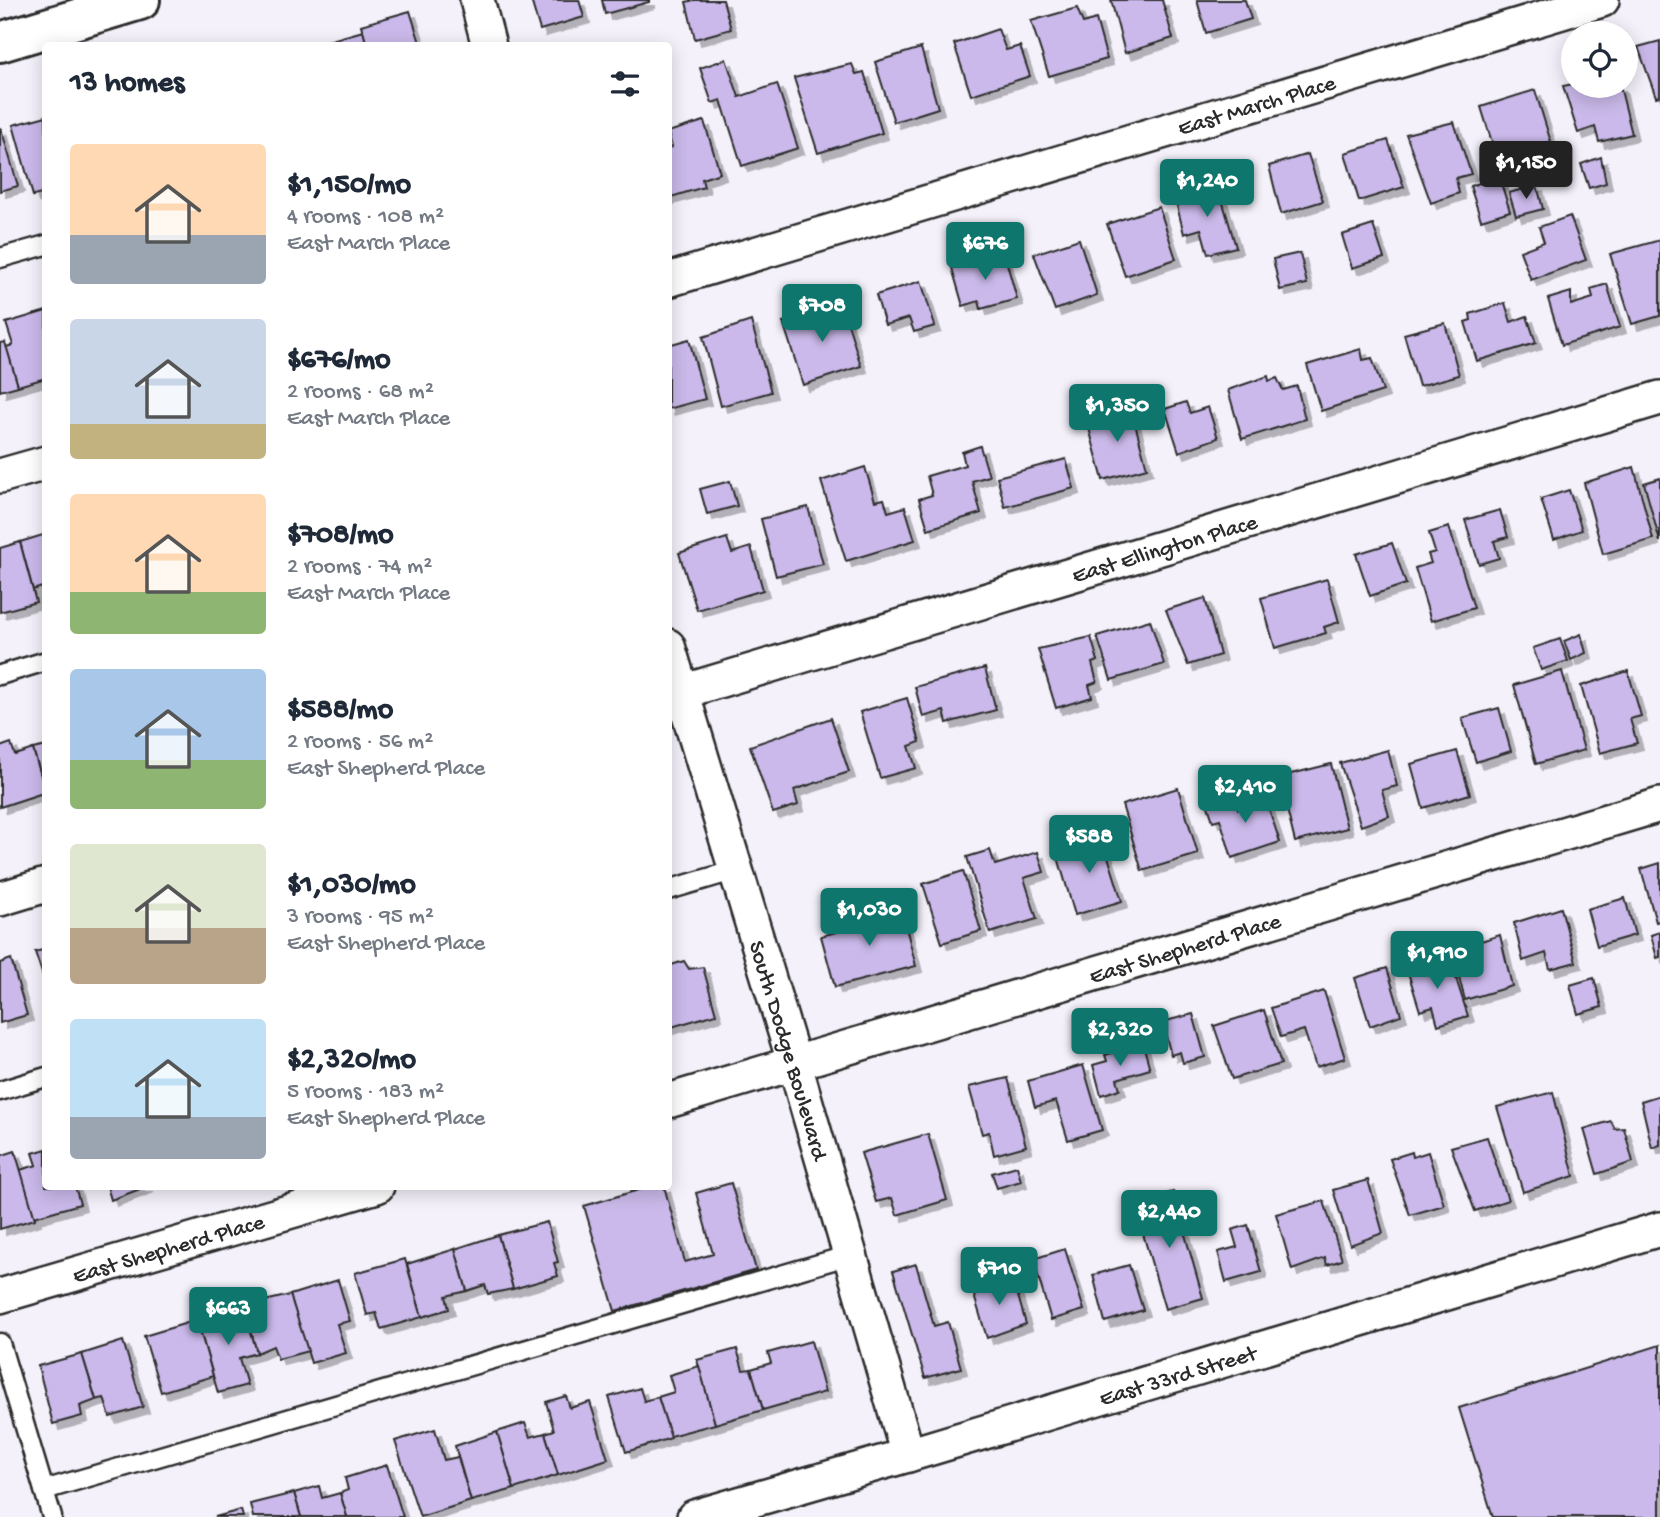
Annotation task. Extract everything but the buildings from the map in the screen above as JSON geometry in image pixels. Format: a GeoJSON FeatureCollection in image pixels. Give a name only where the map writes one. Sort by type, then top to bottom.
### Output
{"type":"FeatureCollection","features":[{"type":"Feature","properties":{"kind":"street"},"geometry":{"type":"LineString","coordinates":[[0,42],[140,0]]}},
{"type":"Feature","properties":{"kind":"street"},"geometry":{"type":"LineString","coordinates":[[477,0],[488,42]]}},
{"type":"Feature","properties":{"kind":"street","name":"East March Place"},"geometry":{"type":"LineString","coordinates":[[672,278],[1602,0]]}},
{"type":"Feature","properties":{"kind":"street","name":"East Ellington Place"},"geometry":{"type":"LineString","coordinates":[[676,694],[1660,398]]}},
{"type":"Feature","properties":{"kind":"street"},"geometry":{"type":"LineString","coordinates":[[0,476],[42,464]]}},
{"type":"Feature","properties":{"kind":"street","name":"South Dodge Boulevard"},"geometry":{"type":"LineString","coordinates":[[672,670],[676,694],[736,870],[908,1455]]}},
{"type":"Feature","properties":{"kind":"street","name":"East Shepherd Place"},"geometry":{"type":"LineString","coordinates":[[672,1100],[1660,805]]}},
{"type":"Feature","properties":{"kind":"street"},"geometry":{"type":"LineString","coordinates":[[0,899],[42,886]]}},
{"type":"Feature","properties":{"kind":"street","name":"East Shepherd Place"},"geometry":{"type":"LineString","coordinates":[[0,1296],[363,1190]]}},
{"type":"Feature","properties":{"kind":"street","name":"East 33rd Street"},"geometry":{"type":"LineString","coordinates":[[694,1517],[1660,1229]]}},
{"type":"Feature","properties":{"kind":"lane"},"geometry":{"type":"LineString","coordinates":[[0,258],[42,246]]}},
{"type":"Feature","properties":{"kind":"lane"},"geometry":{"type":"LineString","coordinates":[[0,674],[42,662]]}},
{"type":"Feature","properties":{"kind":"lane"},"geometry":{"type":"LineString","coordinates":[[672,889],[736,870]]}},
{"type":"Feature","properties":{"kind":"lane"},"geometry":{"type":"LineString","coordinates":[[0,1091],[42,1078]]}},
{"type":"Feature","properties":{"kind":"lane"},"geometry":{"type":"LineString","coordinates":[[44,1490],[850,1255]]}},
{"type":"Feature","properties":{"kind":"lane"},"geometry":{"type":"LineString","coordinates":[[0,1343],[52,1517]]}}]}
